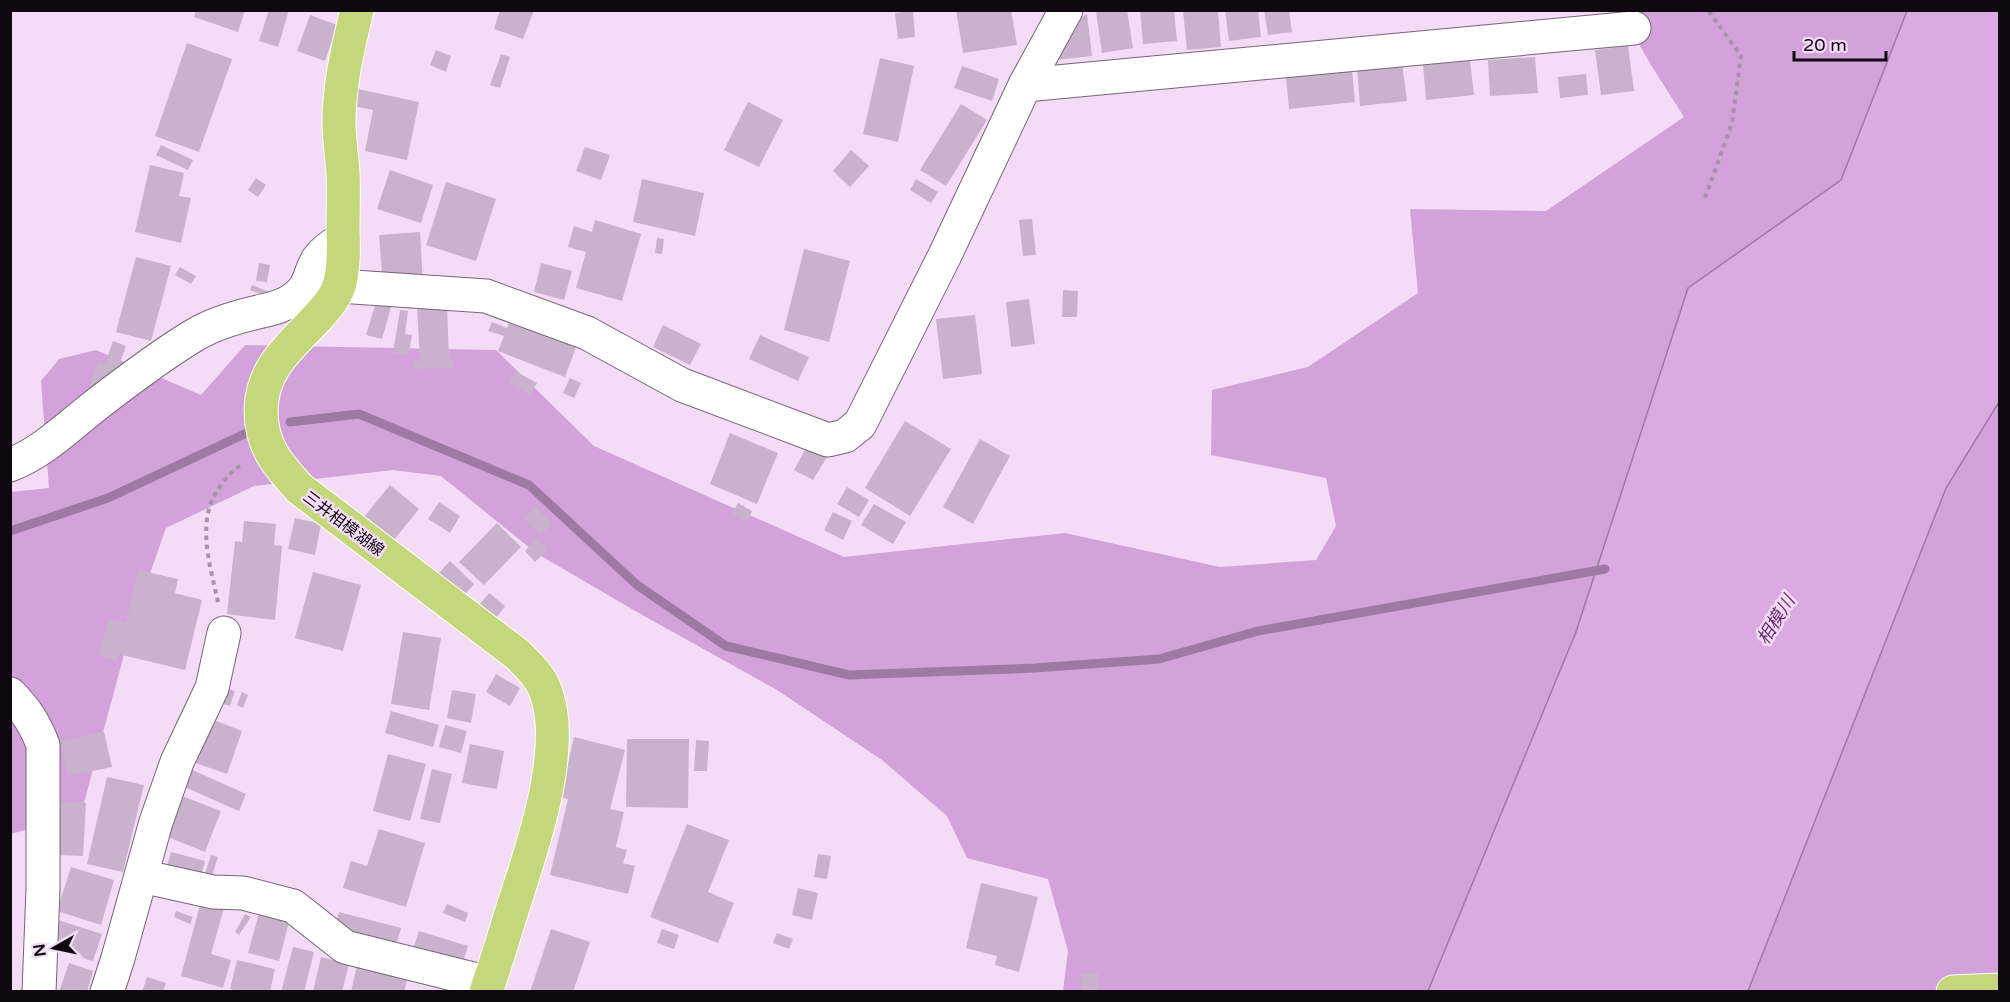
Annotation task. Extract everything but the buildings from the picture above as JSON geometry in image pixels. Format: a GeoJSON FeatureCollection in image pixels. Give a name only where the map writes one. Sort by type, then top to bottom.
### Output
{"type":"FeatureCollection","features":[{"type":"Feature","properties":{"kind":"main road","name":"三井相模湖線"},"geometry":{"type":"LineString","coordinates":[[357,10],[342,74],[339,123],[343,172],[344,239],[339,286],[332,303],[273,366],[263,396],[262,420],[265,441],[270,453],[300,489],[517,654],[533,670],[545,689],[552,725],[550,769],[523,876],[488,987]]}},
{"type":"Feature","properties":{"kind":"main road"},"geometry":{"type":"LineString","coordinates":[[1953,992],[2000,990]]}},
{"type":"Feature","properties":{"kind":"street"},"geometry":{"type":"LineString","coordinates":[[339,286],[486,296],[587,333],[682,385],[828,440],[845,436],[860,424],[945,255],[1025,85],[1066,10]]}},
{"type":"Feature","properties":{"kind":"street"},"geometry":{"type":"LineString","coordinates":[[1025,85],[1634,28]]}},
{"type":"Feature","properties":{"kind":"street"},"geometry":{"type":"LineString","coordinates":[[10,465],[30,456],[195,334],[239,317],[279,307],[292,300],[310,282],[318,259],[330,247],[344,239]]}},
{"type":"Feature","properties":{"kind":"street"},"geometry":{"type":"LineString","coordinates":[[107,992],[156,822],[177,762],[212,688],[224,633]]}},
{"type":"Feature","properties":{"kind":"street"},"geometry":{"type":"LineString","coordinates":[[10,694],[27,711],[43,745],[43,889],[39,992]]}},
{"type":"Feature","properties":{"kind":"street"},"geometry":{"type":"LineString","coordinates":[[141,876],[213,892],[243,893],[293,906],[345,946],[488,987]]}},
{"type":"Feature","properties":{"kind":"path"},"geometry":{"type":"LineString","coordinates":[[1704,198],[1732,123],[1741,56],[1708,10]]}},
{"type":"Feature","properties":{"kind":"path"},"geometry":{"type":"LineString","coordinates":[[224,633],[207,542],[207,519],[210,504],[218,489],[234,469],[270,453]]}},
{"type":"Feature","properties":{"kind":"shaded area"},"geometry":{"type":"Polygon","coordinates":[[[1620,11],[1907,11],[1841,180],[1688,288],[1576,632],[1428,991],[1063,991],[1068,951],[1048,879],[967,858],[947,816],[882,760],[777,690],[536,553],[441,476],[393,470],[254,486],[166,528],[132,625],[81,814],[11,834],[11,492],[49,488],[41,381],[59,359],[96,350],[201,395],[245,345],[496,350],[594,446],[844,557],[1065,533],[1220,567],[1316,560],[1336,526],[1326,478],[1211,455],[1212,390],[1308,367],[1418,293],[1410,209],[1546,211],[1684,117],[1620,11]]]}},
{"type":"Feature","properties":{"kind":"shaded area"},"geometry":{"type":"Polygon","coordinates":[[[1999,402],[1999,991],[1748,992],[1946,488],[1999,402]]]}},
{"type":"Feature","properties":{"kind":"water","name":"相模川"},"geometry":{"type":"Polygon","coordinates":[[[1907,11],[1999,11],[1999,402],[1946,488],[1748,991],[1428,991],[1576,632],[1688,288],[1841,180],[1907,11]]]}},
{"type":"Feature","properties":{"kind":"waterway"},"geometry":{"type":"LineString","coordinates":[[290,422],[359,414],[529,485],[637,585],[726,646],[849,675],[1035,668],[1159,659],[1258,631],[1605,569]]}},
{"type":"Feature","properties":{"kind":"waterway"},"geometry":{"type":"LineString","coordinates":[[10,531],[108,498],[253,430]]}}]}
